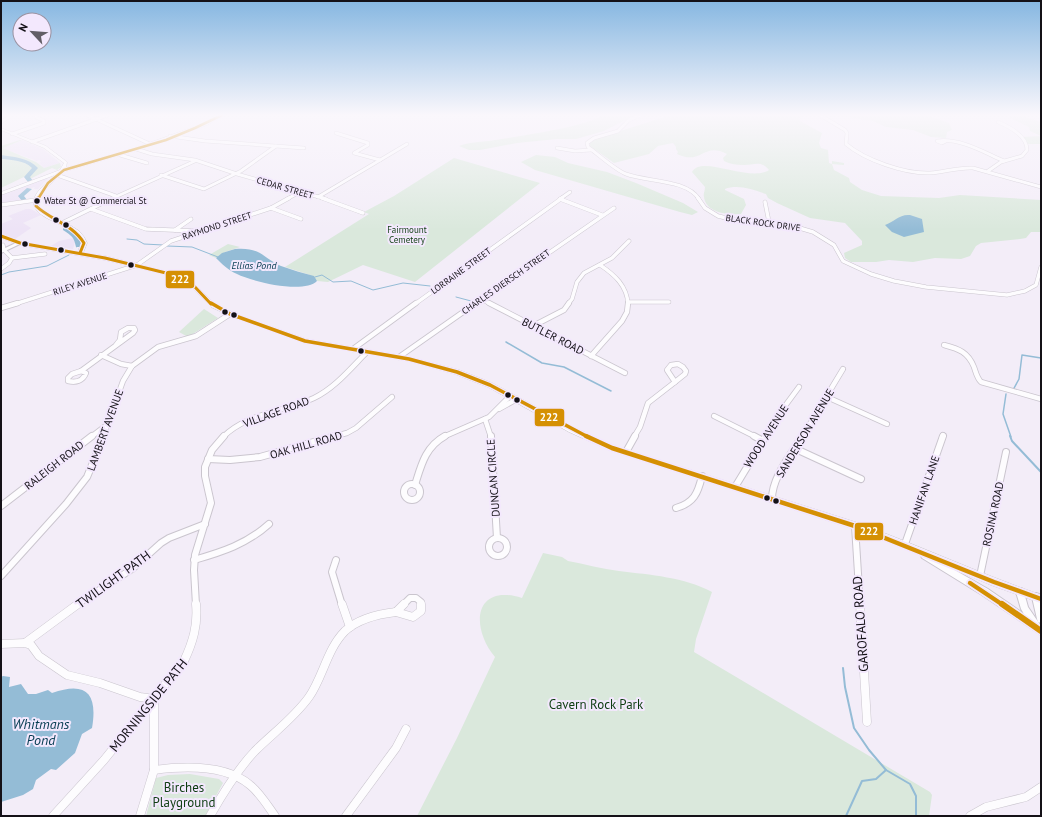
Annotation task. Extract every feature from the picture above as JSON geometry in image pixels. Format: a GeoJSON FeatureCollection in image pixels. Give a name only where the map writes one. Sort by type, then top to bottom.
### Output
{"type":"FeatureCollection","features":[{"type":"Feature","properties":{"kind":"main road"},"geometry":{"type":"LineString","coordinates":[[54,153],[66,163],[81,165]]}},
{"type":"Feature","properties":{"kind":"main road"},"geometry":{"type":"LineString","coordinates":[[1,194],[81,165],[120,154]]}},
{"type":"Feature","properties":{"kind":"main road"},"geometry":{"type":"LineString","coordinates":[[66,163],[65,167],[42,189],[36,200],[36,206],[46,216],[78,232],[84,245],[80,253]]}},
{"type":"Feature","properties":{"kind":"main road"},"geometry":{"type":"LineString","coordinates":[[1,236],[20,243],[80,253],[137,265],[166,273],[189,284],[200,292],[212,306],[295,338],[399,357],[457,372],[490,385],[587,437],[626,452],[905,544],[980,576],[1038,598]]}},
{"type":"Feature","properties":{"kind":"street","name":"CEDAR STREET"},"geometry":{"type":"LineString","coordinates":[[153,153],[195,160],[237,174],[318,197],[363,213]]}},
{"type":"Feature","properties":{"kind":"street"},"geometry":{"type":"LineString","coordinates":[[161,175],[204,189],[237,174],[266,153]]}},
{"type":"Feature","properties":{"kind":"street"},"geometry":{"type":"LineString","coordinates":[[354,153],[380,160]]}},
{"type":"Feature","properties":{"kind":"street"},"geometry":{"type":"LineString","coordinates":[[318,197],[392,153]]}},
{"type":"Feature","properties":{"kind":"street","name":"BLACK ROCK DRIVE"},"geometry":{"type":"LineString","coordinates":[[596,153],[631,176],[670,184],[690,191],[697,196],[705,208],[714,214],[730,219],[795,226],[813,232],[830,242],[836,248],[841,258],[849,264],[871,274],[909,285],[1007,295],[1025,291],[1036,285],[1041,267]]}},
{"type":"Feature","properties":{"kind":"street"},"geometry":{"type":"LineString","coordinates":[[862,153],[902,170],[926,174],[960,167],[988,171],[1041,187]]}},
{"type":"Feature","properties":{"kind":"street"},"geometry":{"type":"LineString","coordinates":[[986,153],[1004,161]]}},
{"type":"Feature","properties":{"kind":"street"},"geometry":{"type":"LineString","coordinates":[[988,171],[1004,161],[1025,153]]}},
{"type":"Feature","properties":{"kind":"street"},"geometry":{"type":"LineString","coordinates":[[120,154],[147,163]]}},
{"type":"Feature","properties":{"kind":"street"},"geometry":{"type":"LineString","coordinates":[[62,223],[116,196],[195,160]]}},
{"type":"Feature","properties":{"kind":"street"},"geometry":{"type":"LineString","coordinates":[[59,173],[116,196]]}},
{"type":"Feature","properties":{"kind":"street","name":"RAYMOND STREET"},"geometry":{"type":"LineString","coordinates":[[137,265],[168,243],[271,208],[300,192]]}},
{"type":"Feature","properties":{"kind":"street","name":"LORRAINE STREET"},"geometry":{"type":"LineString","coordinates":[[353,349],[570,192]]}},
{"type":"Feature","properties":{"kind":"street"},"geometry":{"type":"LineString","coordinates":[[560,199],[602,215]]}},
{"type":"Feature","properties":{"kind":"street"},"geometry":{"type":"LineString","coordinates":[[1,204],[36,200]]}},
{"type":"Feature","properties":{"kind":"street"},"geometry":{"type":"LineString","coordinates":[[764,202],[769,222]]}},
{"type":"Feature","properties":{"kind":"street"},"geometry":{"type":"LineString","coordinates":[[271,208],[301,219]]}},
{"type":"Feature","properties":{"kind":"street","name":"CHARLES DIERSCH STREET"},"geometry":{"type":"LineString","coordinates":[[399,357],[614,208]]}},
{"type":"Feature","properties":{"kind":"street"},"geometry":{"type":"LineString","coordinates":[[91,209],[141,228],[199,232]]}},
{"type":"Feature","properties":{"kind":"street"},"geometry":{"type":"LineString","coordinates":[[174,231],[192,219]]}},
{"type":"Feature","properties":{"kind":"street"},"geometry":{"type":"LineString","coordinates":[[533,326],[564,310],[572,299],[580,278],[584,273],[612,258],[629,241]]}},
{"type":"Feature","properties":{"kind":"street"},"geometry":{"type":"LineString","coordinates":[[12,258],[3,249],[20,243]]}},
{"type":"Feature","properties":{"kind":"street"},"geometry":{"type":"LineString","coordinates":[[12,258],[45,254]]}},
{"type":"Feature","properties":{"kind":"street"},"geometry":{"type":"LineString","coordinates":[[1,269],[9,263],[12,258]]}},
{"type":"Feature","properties":{"kind":"street","name":"RILEY AVENUE"},"geometry":{"type":"LineString","coordinates":[[1,308],[137,265]]}},
{"type":"Feature","properties":{"kind":"street"},"geometry":{"type":"LineString","coordinates":[[591,356],[624,320],[628,302],[623,284],[600,265]]}},
{"type":"Feature","properties":{"kind":"street","name":"BUTLER ROAD"},"geometry":{"type":"LineString","coordinates":[[482,300],[625,373]]}},
{"type":"Feature","properties":{"kind":"street"},"geometry":{"type":"LineString","coordinates":[[628,302],[669,302]]}},
{"type":"Feature","properties":{"kind":"street","name":"LAMBERT AVENUE"},"geometry":{"type":"LineString","coordinates":[[1,576],[66,504],[87,477],[96,458],[125,375],[132,366],[158,347],[196,336],[230,314]]}},
{"type":"Feature","properties":{"kind":"street"},"geometry":{"type":"LineString","coordinates":[[81,371],[116,344]]}},
{"type":"Feature","properties":{"kind":"street"},"geometry":{"type":"LineString","coordinates":[[944,346],[962,351],[971,357],[977,378],[981,382],[1041,399]]}},
{"type":"Feature","properties":{"kind":"street","name":"VILLAGE ROAD"},"geometry":{"type":"LineString","coordinates":[[208,459],[219,441],[235,427],[258,416],[305,402],[321,395],[367,352]]}},
{"type":"Feature","properties":{"kind":"street"},"geometry":{"type":"LineString","coordinates":[[101,355],[121,364],[132,366]]}},
{"type":"Feature","properties":{"kind":"street","name":"SANDERSON AVENUE"},"geometry":{"type":"LineString","coordinates":[[772,499],[774,485],[843,369]]}},
{"type":"Feature","properties":{"kind":"street"},"geometry":{"type":"LineString","coordinates":[[626,452],[640,427],[648,403],[676,382]]}},
{"type":"Feature","properties":{"kind":"street","name":"WOOD AVENUE"},"geometry":{"type":"LineString","coordinates":[[734,487],[782,410],[799,387]]}},
{"type":"Feature","properties":{"kind":"street"},"geometry":{"type":"LineString","coordinates":[[827,396],[887,424]]}},
{"type":"Feature","properties":{"kind":"street","name":"OAK HILL ROAD"},"geometry":{"type":"LineString","coordinates":[[208,459],[230,460],[260,457],[347,433],[356,428],[392,397]]}},
{"type":"Feature","properties":{"kind":"street"},"geometry":{"type":"LineString","coordinates":[[415,485],[424,457],[432,445],[447,435],[484,419],[509,405],[513,398]]}},
{"type":"Feature","properties":{"kind":"street"},"geometry":{"type":"LineString","coordinates":[[714,416],[763,441]]}},
{"type":"Feature","properties":{"kind":"street","name":"DUNCAN CIRCLE"},"geometry":{"type":"LineString","coordinates":[[484,419],[490,431],[492,445],[497,538]]}},
{"type":"Feature","properties":{"kind":"street","name":"RALEIGH ROAD"},"geometry":{"type":"LineString","coordinates":[[1,506],[108,424]]}},
{"type":"Feature","properties":{"kind":"street","name":"HANIFAN LANE"},"geometry":{"type":"LineString","coordinates":[[905,544],[943,435]]}},
{"type":"Feature","properties":{"kind":"street"},"geometry":{"type":"LineString","coordinates":[[796,449],[861,479]]}},
{"type":"Feature","properties":{"kind":"street","name":"ROSINA ROAD"},"geometry":{"type":"LineString","coordinates":[[980,576],[1006,452]]}},
{"type":"Feature","properties":{"kind":"street","name":"MORNINGSIDE PATH"},"geometry":{"type":"LineString","coordinates":[[53,816],[95,770],[184,661],[194,642],[197,623],[197,606],[193,577],[194,560],[196,547],[205,524],[211,501],[205,476],[208,459]]}},
{"type":"Feature","properties":{"kind":"street"},"geometry":{"type":"LineString","coordinates":[[676,508],[688,505],[694,500],[699,490],[702,476]]}},
{"type":"Feature","properties":{"kind":"street","name":"TWILIGHT PATH"},"geometry":{"type":"LineString","coordinates":[[25,643],[72,608],[132,569],[161,543],[169,538],[205,524]]}},
{"type":"Feature","properties":{"kind":"street"},"geometry":{"type":"LineString","coordinates":[[194,560],[234,548],[251,540],[269,524]]}},
{"type":"Feature","properties":{"kind":"street","name":"GAROFALO ROAD"},"geometry":{"type":"LineString","coordinates":[[854,526],[867,722]]}},
{"type":"Feature","properties":{"kind":"street"},"geometry":{"type":"LineString","coordinates":[[905,544],[985,592],[1040,630]]}},
{"type":"Feature","properties":{"kind":"street"},"geometry":{"type":"LineString","coordinates":[[336,560],[332,572],[333,578],[350,627]]}},
{"type":"Feature","properties":{"kind":"street"},"geometry":{"type":"LineString","coordinates":[[1020,592],[1025,609],[1040,630]]}},
{"type":"Feature","properties":{"kind":"street"},"geometry":{"type":"LineString","coordinates":[[1038,598],[1041,619]]}},
{"type":"Feature","properties":{"kind":"street"},"geometry":{"type":"LineString","coordinates":[[210,816],[236,775],[255,751],[292,718],[306,702],[322,675],[334,644],[344,632],[359,622],[396,612]]}},
{"type":"Feature","properties":{"kind":"street"},"geometry":{"type":"LineString","coordinates":[[1,644],[25,643],[31,645],[39,656],[67,675],[100,683],[140,697],[154,698],[154,770],[140,816]]}},
{"type":"Feature","properties":{"kind":"street"},"geometry":{"type":"LineString","coordinates":[[346,816],[396,748],[406,729]]}},
{"type":"Feature","properties":{"kind":"street"},"geometry":{"type":"LineString","coordinates":[[154,770],[181,767],[236,775],[246,781],[262,796],[275,816]]}},
{"type":"Feature","properties":{"kind":"street"},"geometry":{"type":"LineString","coordinates":[[970,816],[986,807],[1026,797],[1041,787]]}},
{"type":"Feature","properties":{"kind":"shaded area"},"geometry":{"type":"Polygon","coordinates":[[[16,153],[48,153],[60,163],[44,168],[39,163],[41,162],[39,160],[37,161],[16,153]]]}},
{"type":"Feature","properties":{"kind":"shaded area"},"geometry":{"type":"Polygon","coordinates":[[[50,176],[38,189],[34,189],[35,187],[24,191],[19,197],[21,201],[1,203],[1,195],[50,176]]]}},
{"type":"Feature","properties":{"kind":"shaded area"},"geometry":{"type":"Polygon","coordinates":[[[26,209],[31,209],[41,215],[23,223],[31,228],[15,239],[1,233],[1,224],[13,219],[8,216],[26,209]]]}},
{"type":"Feature","properties":{"kind":"shaded area"},"geometry":{"type":"Polygon","coordinates":[[[73,238],[75,242],[73,249],[51,246],[59,241],[73,238]]]}},
{"type":"Feature","properties":{"kind":"green space"},"geometry":{"type":"Polygon","coordinates":[[[1,153],[15,153],[36,162],[44,168],[60,163],[61,167],[57,170],[52,168],[30,179],[28,177],[34,170],[37,169],[34,166],[25,161],[1,157],[1,153]]]}},
{"type":"Feature","properties":{"kind":"green space"},"geometry":{"type":"Polygon","coordinates":[[[600,153],[650,153],[649,154],[614,163],[600,153]]]}},
{"type":"Feature","properties":{"kind":"green space"},"geometry":{"type":"Polygon","coordinates":[[[703,153],[692,157],[685,157],[677,154],[703,153]]]}},
{"type":"Feature","properties":{"kind":"green space"},"geometry":{"type":"Polygon","coordinates":[[[725,153],[828,153],[829,163],[832,164],[834,170],[849,178],[850,182],[862,190],[881,196],[939,198],[960,195],[1041,200],[1041,232],[1031,232],[1026,238],[981,243],[976,246],[970,256],[961,259],[935,258],[913,262],[889,260],[876,262],[851,262],[845,258],[844,253],[862,245],[862,241],[845,223],[810,218],[777,203],[768,198],[766,194],[741,187],[725,190],[744,199],[746,205],[741,214],[718,212],[709,207],[704,196],[705,187],[692,172],[697,167],[715,167],[750,173],[761,173],[769,170],[760,164],[739,165],[729,163],[724,161],[723,158],[727,154],[725,153]]]}},
{"type":"Feature","properties":{"kind":"green space"},"geometry":{"type":"Polygon","coordinates":[[[536,155],[555,157],[568,163],[607,172],[683,203],[698,212],[692,215],[680,212],[535,170],[521,162],[536,155]]]}},
{"type":"Feature","properties":{"kind":"green space","name":"Fairmount Cemetery"},"geometry":{"type":"Polygon","coordinates":[[[454,158],[540,183],[415,282],[363,265],[328,282],[317,281],[310,275],[285,267],[369,214],[364,212],[394,196],[454,158]]]}},
{"type":"Feature","properties":{"kind":"green space"},"geometry":{"type":"Polygon","coordinates":[[[1,159],[28,163],[33,169],[26,176],[1,188],[1,159]]]}},
{"type":"Feature","properties":{"kind":"green space"},"geometry":{"type":"Polygon","coordinates":[[[832,161],[844,163],[844,165],[832,164],[832,161]]]}},
{"type":"Feature","properties":{"kind":"green space"},"geometry":{"type":"Polygon","coordinates":[[[228,244],[240,247],[225,252],[216,258],[209,255],[228,244]]]}},
{"type":"Feature","properties":{"kind":"green space"},"geometry":{"type":"Polygon","coordinates":[[[204,309],[218,318],[188,337],[179,332],[204,309]]]}},
{"type":"Feature","properties":{"kind":"green space","name":"Cavern Rock Park"},"geometry":{"type":"Polygon","coordinates":[[[543,553],[562,557],[568,561],[606,569],[655,575],[679,580],[712,592],[696,639],[694,652],[930,792],[932,795],[929,816],[417,816],[457,738],[495,657],[487,645],[482,633],[480,621],[481,611],[486,602],[494,597],[506,595],[522,598],[543,553]]]}},
{"type":"Feature","properties":{"kind":"green space","name":"Birches Playground"},"geometry":{"type":"Polygon","coordinates":[[[190,774],[219,779],[223,783],[205,816],[146,816],[156,778],[168,775],[190,774]]]}},
{"type":"Feature","properties":{"kind":"water"},"geometry":{"type":"Polygon","coordinates":[[[910,215],[922,219],[924,232],[904,237],[892,232],[885,225],[900,217],[910,215]]]}},
{"type":"Feature","properties":{"kind":"water","name":"Ellias Pond"},"geometry":{"type":"Polygon","coordinates":[[[235,249],[256,251],[281,266],[314,276],[317,281],[310,285],[301,287],[290,287],[244,277],[231,271],[216,258],[222,253],[235,249]]]}},
{"type":"Feature","properties":{"kind":"water","name":"Whitmans Pond"},"geometry":{"type":"Polygon","coordinates":[[[1,677],[10,677],[9,687],[21,684],[28,694],[36,694],[48,690],[52,693],[73,688],[81,690],[87,693],[91,698],[93,716],[92,728],[82,734],[75,753],[56,770],[51,769],[36,780],[33,789],[23,795],[1,802],[1,677]]]}},
{"type":"Feature","properties":{"kind":"waterway"},"geometry":{"type":"LineString","coordinates":[[1,157],[19,160],[32,165],[35,168],[27,177],[30,181]]}},
{"type":"Feature","properties":{"kind":"waterway"},"geometry":{"type":"LineString","coordinates":[[24,200],[21,196],[29,189]]}},
{"type":"Feature","properties":{"kind":"waterway"},"geometry":{"type":"LineString","coordinates":[[65,229],[74,235],[79,242],[78,246]]}},
{"type":"Feature","properties":{"kind":"waterway"},"geometry":{"type":"LineString","coordinates":[[127,239],[137,240],[144,244],[163,245]]}},
{"type":"Feature","properties":{"kind":"waterway"},"geometry":{"type":"LineString","coordinates":[[167,246],[192,247],[218,257]]}},
{"type":"Feature","properties":{"kind":"waterway"},"geometry":{"type":"LineString","coordinates":[[1,275],[9,272],[47,266],[69,255]]}},
{"type":"Feature","properties":{"kind":"waterway"},"geometry":{"type":"LineString","coordinates":[[315,277],[322,275],[333,282],[351,281],[373,290],[403,283],[430,286]]}},
{"type":"Feature","properties":{"kind":"waterway"},"geometry":{"type":"LineString","coordinates":[[456,297],[471,301]]}},
{"type":"Feature","properties":{"kind":"waterway"},"geometry":{"type":"LineString","coordinates":[[506,342],[542,363],[564,367],[611,391]]}},
{"type":"Feature","properties":{"kind":"waterway"},"geometry":{"type":"LineString","coordinates":[[1013,390],[1019,379],[1022,355],[1041,358]]}},
{"type":"Feature","properties":{"kind":"waterway"},"geometry":{"type":"LineString","coordinates":[[1006,394],[1003,414],[1011,437]]}},
{"type":"Feature","properties":{"kind":"waterway"},"geometry":{"type":"LineString","coordinates":[[1010,436],[1012,441],[1041,472]]}},
{"type":"Feature","properties":{"kind":"waterway"},"geometry":{"type":"LineString","coordinates":[[843,668],[845,687],[854,728],[869,750],[886,770]]}},
{"type":"Feature","properties":{"kind":"waterway"},"geometry":{"type":"LineString","coordinates":[[846,816],[862,781],[876,779],[886,770]]}},
{"type":"Feature","properties":{"kind":"waterway"},"geometry":{"type":"LineString","coordinates":[[886,770],[910,784],[916,796],[916,816]]}},
{"type":"Feature","properties":{"kind":"transit line","name":"222"},"geometry":{"type":"LineString","coordinates":[[80,253],[84,243],[80,236],[68,226],[48,216],[36,206],[41,191],[51,179],[64,170],[123,153]]}},
{"type":"Feature","properties":{"kind":"transit line","name":"222"},"geometry":{"type":"LineString","coordinates":[[1,236],[20,243],[105,258],[166,273],[194,286],[213,306],[230,314],[305,341],[409,359],[457,372],[490,385],[572,430],[612,448],[855,526],[994,582],[1041,599]]}},
{"type":"Feature","properties":{"kind":"transit line","name":"222"},"geometry":{"type":"LineString","coordinates":[[970,583],[1041,631]]}},
{"type":"Feature","properties":{"kind":"place","name":"Water St @ Commercial St"},"geometry":{"type":"Point","coordinates":[37,201]}}]}
